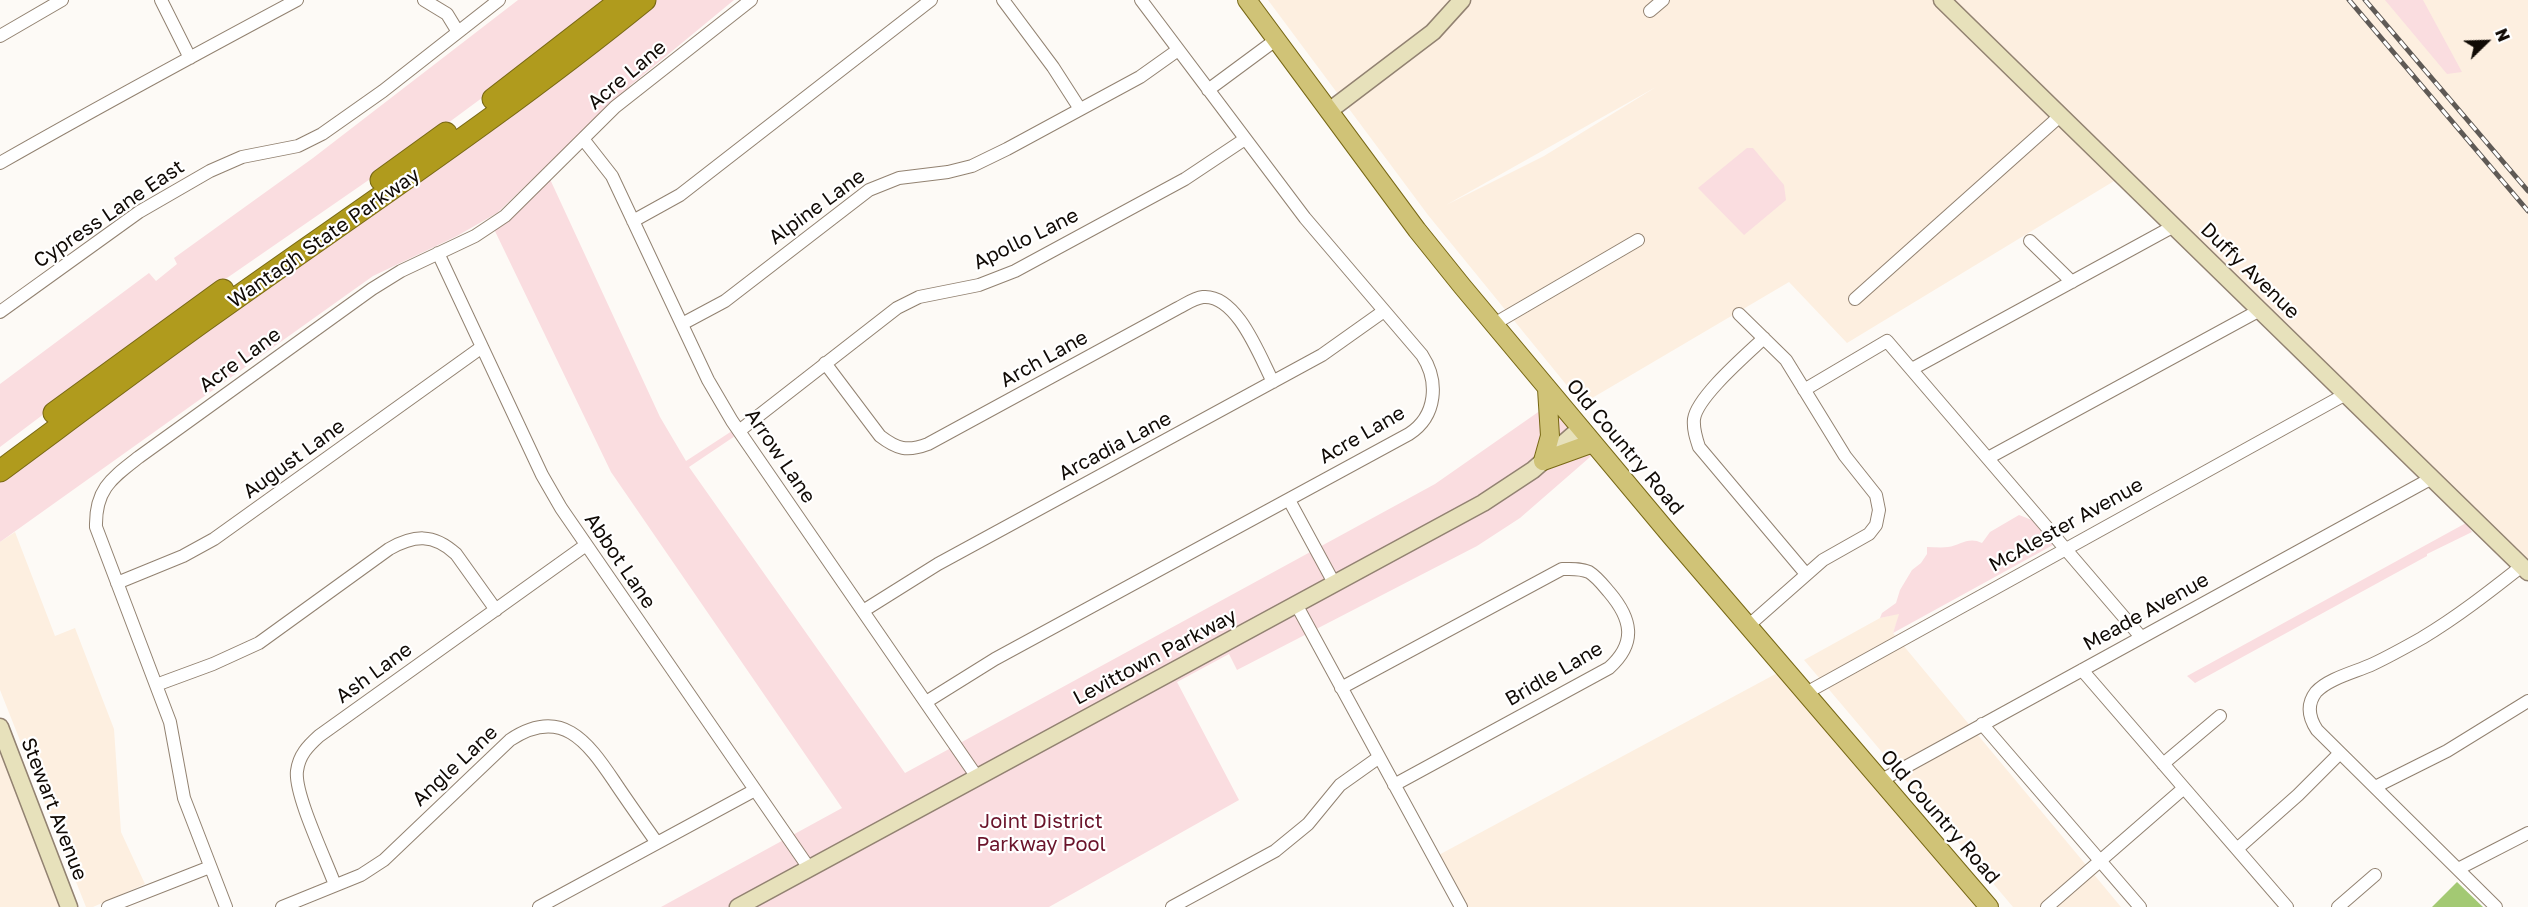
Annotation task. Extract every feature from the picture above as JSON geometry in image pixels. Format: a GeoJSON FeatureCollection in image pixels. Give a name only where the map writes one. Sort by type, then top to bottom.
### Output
{"type":"FeatureCollection","features":[{"type":"Feature","properties":{"kind":"highway","name":"Wantagh State Parkway"},"geometry":{"type":"LineString","coordinates":[[0,453],[184,317],[432,144],[621,0]]}},
{"type":"Feature","properties":{"kind":"highway","name":"Wantagh State Parkway"},"geometry":{"type":"LineString","coordinates":[[0,471],[210,317],[428,165],[542,81],[645,0]]}},
{"type":"Feature","properties":{"kind":"main road","name":"Old Country Road"},"geometry":{"type":"LineString","coordinates":[[1247,0],[1417,230],[1547,389],[1989,907]]}},
{"type":"Feature","properties":{"kind":"main road"},"geometry":{"type":"LineString","coordinates":[[1543,461],[1550,436],[1547,389]]}},
{"type":"Feature","properties":{"kind":"main road"},"geometry":{"type":"LineString","coordinates":[[1543,461],[1593,443]]}},
{"type":"Feature","properties":{"kind":"street"},"geometry":{"type":"LineString","coordinates":[[0,36],[62,0]]}},
{"type":"Feature","properties":{"kind":"street"},"geometry":{"type":"LineString","coordinates":[[161,0],[190,58]]}},
{"type":"Feature","properties":{"kind":"street"},"geometry":{"type":"LineString","coordinates":[[0,163],[141,83],[297,0]]}},
{"type":"Feature","properties":{"kind":"street"},"geometry":{"type":"LineString","coordinates":[[424,0],[447,14],[458,32]]}},
{"type":"Feature","properties":{"kind":"street","name":"Cypress Lane East"},"geometry":{"type":"LineString","coordinates":[[0,312],[140,212],[210,171],[242,157],[298,146],[322,134],[383,91],[499,0]]}},
{"type":"Feature","properties":{"kind":"street","name":"Acre Lane"},"geometry":{"type":"LineString","coordinates":[[226,907],[184,798],[174,736],[96,527],[98,500],[112,478],[372,289],[401,271],[475,236],[505,216],[615,107],[751,0]]}},
{"type":"Feature","properties":{"kind":"street"},"geometry":{"type":"LineString","coordinates":[[633,221],[680,195],[931,0]]}},
{"type":"Feature","properties":{"kind":"street"},"geometry":{"type":"LineString","coordinates":[[1003,0],[1053,67],[1080,109]]}},
{"type":"Feature","properties":{"kind":"street","name":"Acre Lane"},"geometry":{"type":"LineString","coordinates":[[926,702],[995,659],[1409,434],[1428,414],[1434,387],[1428,364],[1305,218],[1141,0]]}},
{"type":"Feature","properties":{"kind":"street"},"geometry":{"type":"LineString","coordinates":[[1329,111],[1433,32],[1461,0]]}},
{"type":"Feature","properties":{"kind":"street"},"geometry":{"type":"LineString","coordinates":[[1650,11],[1663,0]]}},
{"type":"Feature","properties":{"kind":"street","name":"Duffy Avenue"},"geometry":{"type":"LineString","coordinates":[[1942,0],[2525,569]]}},
{"type":"Feature","properties":{"kind":"street"},"geometry":{"type":"LineString","coordinates":[[1208,90],[1276,39]]}},
{"type":"Feature","properties":{"kind":"street","name":"Alpine Lane"},"geometry":{"type":"LineString","coordinates":[[682,324],[725,301],[869,190],[899,178],[948,172],[972,166],[1140,77],[1178,50]]}},
{"type":"Feature","properties":{"kind":"street"},"geometry":{"type":"LineString","coordinates":[[1855,299],[2060,116]]}},
{"type":"Feature","properties":{"kind":"street","name":"Apollo Lane"},"geometry":{"type":"LineString","coordinates":[[739,431],[909,301],[938,292],[979,285],[1015,271],[1185,178],[1245,139]]}},
{"type":"Feature","properties":{"kind":"street","name":"Arrow Lane"},"geometry":{"type":"LineString","coordinates":[[584,140],[612,176],[708,380],[739,431],[978,777]]}},
{"type":"Feature","properties":{"kind":"street"},"geometry":{"type":"LineString","coordinates":[[1912,369],[2174,226]]}},
{"type":"Feature","properties":{"kind":"street"},"geometry":{"type":"LineString","coordinates":[[1494,324],[1638,240]]}},
{"type":"Feature","properties":{"kind":"street"},"geometry":{"type":"LineString","coordinates":[[2030,241],[2072,282]]}},
{"type":"Feature","properties":{"kind":"street","name":"Abbot Lane"},"geometry":{"type":"LineString","coordinates":[[438,253],[542,475],[586,545],[809,868]]}},
{"type":"Feature","properties":{"kind":"street","name":"Arch Lane"},"geometry":{"type":"LineString","coordinates":[[825,363],[880,436],[892,445],[906,450],[928,444],[1178,308],[1204,297],[1218,299],[1237,315],[1273,382]]}},
{"type":"Feature","properties":{"kind":"street"},"geometry":{"type":"LineString","coordinates":[[1988,458],[2260,310]]}},
{"type":"Feature","properties":{"kind":"street","name":"Arcadia Lane"},"geometry":{"type":"LineString","coordinates":[[863,611],[938,564],[1322,355],[1384,312]]}},
{"type":"Feature","properties":{"kind":"street"},"geometry":{"type":"LineString","coordinates":[[1739,314],[1786,360],[1845,456],[1876,495],[1879,510],[1875,525],[1869,534],[1823,560],[1748,626]]}},
{"type":"Feature","properties":{"kind":"street"},"geometry":{"type":"LineString","coordinates":[[1764,338],[1701,402],[1695,417],[1694,430],[1699,447],[1806,574]]}},
{"type":"Feature","properties":{"kind":"street"},"geometry":{"type":"LineString","coordinates":[[1804,390],[1887,341],[2141,637]]}},
{"type":"Feature","properties":{"kind":"street","name":"August Lane"},"geometry":{"type":"LineString","coordinates":[[117,583],[183,556],[214,539],[482,347]]}},
{"type":"Feature","properties":{"kind":"street","name":"McAlester Avenue"},"geometry":{"type":"LineString","coordinates":[[1806,693],[2064,548],[2346,394]]}},
{"type":"Feature","properties":{"kind":"street","name":"Levittown Parkway"},"geometry":{"type":"LineString","coordinates":[[741,906],[1483,503],[1543,461],[1581,428]]}},
{"type":"Feature","properties":{"kind":"street","name":"Meade Avenue"},"geometry":{"type":"LineString","coordinates":[[1880,782],[2432,478]]}},
{"type":"Feature","properties":{"kind":"street"},"geometry":{"type":"LineString","coordinates":[[1289,500],[1334,583]]}},
{"type":"Feature","properties":{"kind":"street"},"geometry":{"type":"LineString","coordinates":[[156,685],[213,664],[259,643],[389,549],[406,540],[429,539],[449,547],[496,610]]}},
{"type":"Feature","properties":{"kind":"street","name":"Ash Lane"},"geometry":{"type":"LineString","coordinates":[[335,885],[298,789],[297,770],[303,752],[319,736],[586,545]]}},
{"type":"Feature","properties":{"kind":"street","name":"Bridle Lane"},"geometry":{"type":"LineString","coordinates":[[1341,688],[1562,569],[1578,568],[1590,573],[1617,601],[1625,613],[1628,629],[1626,648],[1609,668],[1395,785]]}},
{"type":"Feature","properties":{"kind":"street"},"geometry":{"type":"LineString","coordinates":[[2496,907],[2317,730],[2311,721],[2310,706],[2318,690],[2422,638],[2525,569]]}},
{"type":"Feature","properties":{"kind":"street"},"geometry":{"type":"LineString","coordinates":[[1296,604],[1461,907]]}},
{"type":"Feature","properties":{"kind":"street"},"geometry":{"type":"LineString","coordinates":[[2082,670],[2287,907]]}},
{"type":"Feature","properties":{"kind":"street"},"geometry":{"type":"LineString","coordinates":[[2375,787],[2447,751],[2528,701]]}},
{"type":"Feature","properties":{"kind":"street"},"geometry":{"type":"LineString","coordinates":[[2163,764],[2220,716]]}},
{"type":"Feature","properties":{"kind":"street"},"geometry":{"type":"LineString","coordinates":[[1982,724],[2140,907]]}},
{"type":"Feature","properties":{"kind":"street","name":"Angle Lane"},"geometry":{"type":"LineString","coordinates":[[282,907],[361,875],[384,860],[510,740],[530,728],[543,726],[565,729],[578,736],[592,749],[657,843]]}},
{"type":"Feature","properties":{"kind":"street","name":"Stewart Avenue"},"geometry":{"type":"LineString","coordinates":[[0,727],[69,907]]}},
{"type":"Feature","properties":{"kind":"street"},"geometry":{"type":"LineString","coordinates":[[2237,849],[2298,795],[2340,753]]}},
{"type":"Feature","properties":{"kind":"street"},"geometry":{"type":"LineString","coordinates":[[1172,907],[1275,851],[1308,824],[1340,785],[1378,758]]}},
{"type":"Feature","properties":{"kind":"street"},"geometry":{"type":"LineString","coordinates":[[2047,907],[2184,788]]}},
{"type":"Feature","properties":{"kind":"street"},"geometry":{"type":"LineString","coordinates":[[539,907],[755,790]]}},
{"type":"Feature","properties":{"kind":"street"},"geometry":{"type":"LineString","coordinates":[[2458,869],[2528,833]]}},
{"type":"Feature","properties":{"kind":"street"},"geometry":{"type":"LineString","coordinates":[[108,907],[210,867]]}},
{"type":"Feature","properties":{"kind":"street"},"geometry":{"type":"LineString","coordinates":[[2338,907],[2374,875]]}},
{"type":"Feature","properties":{"kind":"shaded area"},"geometry":{"type":"Polygon","coordinates":[[[1268,0],[2528,0],[2528,562],[2129,172],[1847,343],[1789,282],[1582,404],[1428,215],[1268,0]],[[1656,87],[1446,205],[1544,156],[1656,87]]]}},
{"type":"Feature","properties":{"kind":"shaded area"},"geometry":{"type":"Polygon","coordinates":[[[15,532],[55,636],[75,628],[114,729],[121,832],[145,884],[93,907],[86,907],[0,690],[0,542],[15,532]]]}},
{"type":"Feature","properties":{"kind":"shaded area"},"geometry":{"type":"Polygon","coordinates":[[[1900,613],[1893,633],[2121,907],[2013,907],[1804,660],[1880,618],[1900,613]]]}},
{"type":"Feature","properties":{"kind":"shaded area"},"geometry":{"type":"Polygon","coordinates":[[[1783,670],[1988,907],[1462,907],[1435,857],[1783,670]]]}},
{"type":"Feature","properties":{"kind":"shaded area"},"geometry":{"type":"Polygon","coordinates":[[[0,737],[66,907],[0,907],[0,737]]]}},
{"type":"Feature","properties":{"kind":"shaded area"},"geometry":{"type":"Polygon","coordinates":[[[2457,882],[2483,907],[2432,907],[2457,882]]]}},
{"type":"Feature","properties":{"kind":"green space"},"geometry":{"type":"Polygon","coordinates":[[[518,0],[607,0],[513,75],[402,157],[198,298],[0,447],[0,384],[149,273],[156,281],[177,264],[174,258],[313,158],[518,0]]]}},
{"type":"Feature","properties":{"kind":"green space"},"geometry":{"type":"Polygon","coordinates":[[[654,0],[734,0],[631,85],[497,213],[457,236],[373,276],[0,542],[0,480],[654,0]]]}},
{"type":"Feature","properties":{"kind":"green space"},"geometry":{"type":"Polygon","coordinates":[[[2385,0],[2423,0],[2462,72],[2447,74],[2385,0]]]}},
{"type":"Feature","properties":{"kind":"green space"},"geometry":{"type":"Polygon","coordinates":[[[1747,148],[1753,148],[1784,185],[1786,200],[1744,235],[1698,188],[1747,148]]]}},
{"type":"Feature","properties":{"kind":"green space","name":"Joint District Parkway Pool"},"geometry":{"type":"Polygon","coordinates":[[[549,177],[660,417],[686,461],[735,429],[738,434],[689,467],[905,773],[1435,484],[1554,401],[1597,451],[1520,518],[1477,546],[1237,670],[1229,654],[1177,682],[1239,800],[1049,907],[661,907],[842,808],[611,472],[493,227],[549,177]]]}},
{"type":"Feature","properties":{"kind":"green space"},"geometry":{"type":"Polygon","coordinates":[[[2019,515],[2032,520],[2053,545],[1893,633],[1899,614],[1880,618],[1882,613],[1896,603],[1900,590],[1912,570],[1927,554],[1927,547],[1948,547],[1973,540],[1982,543],[1990,532],[2019,515]]]}},
{"type":"Feature","properties":{"kind":"green space"},"geometry":{"type":"Polygon","coordinates":[[[2466,523],[2472,532],[2427,554],[2195,683],[2187,676],[2466,523]]]}},
{"type":"Feature","properties":{"kind":"railway"},"geometry":{"type":"LineString","coordinates":[[2349,0],[2528,211]]}},
{"type":"Feature","properties":{"kind":"railway"},"geometry":{"type":"LineString","coordinates":[[2365,0],[2528,191]]}}]}
